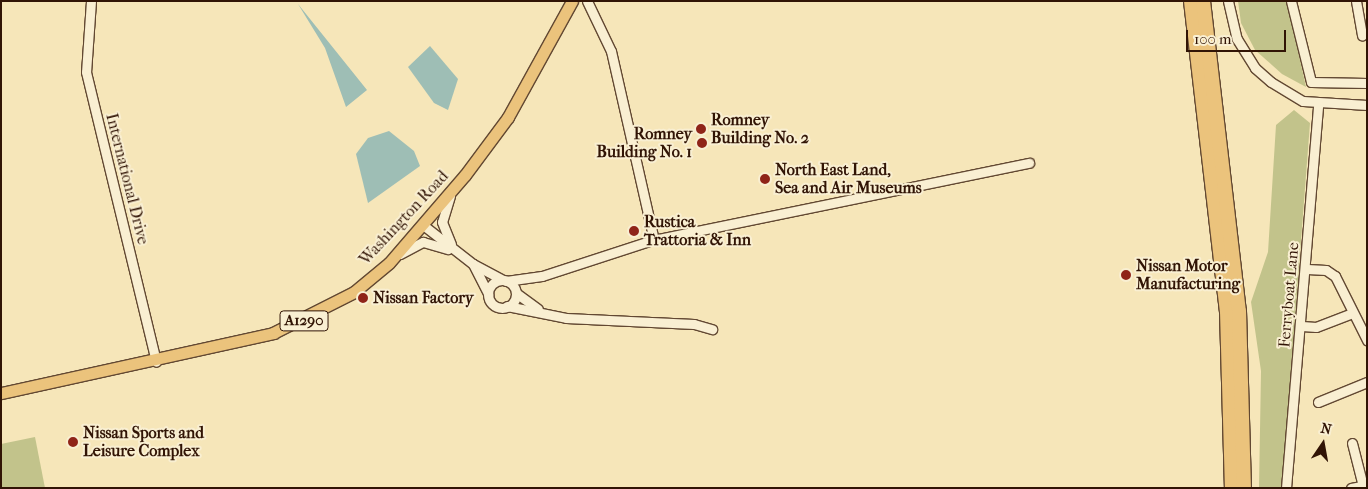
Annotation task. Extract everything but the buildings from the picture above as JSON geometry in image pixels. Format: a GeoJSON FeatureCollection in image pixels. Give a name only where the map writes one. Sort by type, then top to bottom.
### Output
{"type":"FeatureCollection","features":[{"type":"Feature","properties":{"kind":"highway"},"geometry":{"type":"LineString","coordinates":[[1190,1],[1227,311],[1232,488]]}},
{"type":"Feature","properties":{"kind":"highway"},"geometry":{"type":"LineString","coordinates":[[1203,1],[1238,311],[1244,488]]}},
{"type":"Feature","properties":{"kind":"main road","name":"Washington Road"},"geometry":{"type":"LineString","coordinates":[[1,393],[156,362],[273,333],[304,320],[354,292],[389,263],[454,189],[508,117],[572,1]]}},
{"type":"Feature","properties":{"kind":"street","name":"International Drive"},"geometry":{"type":"LineString","coordinates":[[91,1],[86,72],[156,362]]}},
{"type":"Feature","properties":{"kind":"street"},"geometry":{"type":"LineString","coordinates":[[587,1],[611,51],[654,240]]}},
{"type":"Feature","properties":{"kind":"street"},"geometry":{"type":"LineString","coordinates":[[1228,1],[1236,39],[1255,68],[1285,92],[1318,104],[1367,105]]}},
{"type":"Feature","properties":{"kind":"street"},"geometry":{"type":"LineString","coordinates":[[1356,1],[1362,35]]}},
{"type":"Feature","properties":{"kind":"street"},"geometry":{"type":"LineString","coordinates":[[1294,2],[1311,82],[1367,83]]}},
{"type":"Feature","properties":{"kind":"street","name":"Ferryboat Lane"},"geometry":{"type":"LineString","coordinates":[[1286,488],[1307,269],[1318,104]]}},
{"type":"Feature","properties":{"kind":"street"},"geometry":{"type":"LineString","coordinates":[[488,294],[491,285],[504,280],[525,280],[654,240],[1028,163]]}},
{"type":"Feature","properties":{"kind":"street"},"geometry":{"type":"LineString","coordinates":[[454,189],[442,222],[457,251]]}},
{"type":"Feature","properties":{"kind":"street"},"geometry":{"type":"LineString","coordinates":[[422,225],[472,264],[504,280],[516,292],[547,314]]}},
{"type":"Feature","properties":{"kind":"street"},"geometry":{"type":"LineString","coordinates":[[389,263],[423,242],[457,251]]}},
{"type":"Feature","properties":{"kind":"street"},"geometry":{"type":"LineString","coordinates":[[472,264],[493,304],[547,314],[694,324],[712,329]]}},
{"type":"Feature","properties":{"kind":"street"},"geometry":{"type":"LineString","coordinates":[[1307,269],[1326,270],[1335,276],[1367,340]]}},
{"type":"Feature","properties":{"kind":"street"},"geometry":{"type":"LineString","coordinates":[[507,306],[525,280]]}},
{"type":"Feature","properties":{"kind":"street"},"geometry":{"type":"LineString","coordinates":[[1302,326],[1316,327],[1352,313]]}},
{"type":"Feature","properties":{"kind":"street"},"geometry":{"type":"LineString","coordinates":[[1318,402],[1367,382]]}},
{"type":"Feature","properties":{"kind":"street"},"geometry":{"type":"LineString","coordinates":[[1351,488],[1365,485],[1352,443]]}},
{"type":"Feature","properties":{"kind":"green space"},"geometry":{"type":"Polygon","coordinates":[[[1238,1],[1287,1],[1306,87],[1282,74],[1255,50],[1241,23],[1238,1]]]}},
{"type":"Feature","properties":{"kind":"green space"},"geometry":{"type":"Polygon","coordinates":[[[1294,110],[1310,123],[1282,488],[1259,488],[1261,371],[1251,302],[1268,252],[1276,125],[1294,110]]]}},
{"type":"Feature","properties":{"kind":"green space"},"geometry":{"type":"Polygon","coordinates":[[[35,437],[45,488],[1,488],[1,444],[35,437]]]}},
{"type":"Feature","properties":{"kind":"water"},"geometry":{"type":"Polygon","coordinates":[[[298,4],[367,90],[346,107],[325,48],[298,4]]]}},
{"type":"Feature","properties":{"kind":"water"},"geometry":{"type":"Polygon","coordinates":[[[430,46],[458,79],[448,110],[434,103],[408,67],[430,46]]]}},
{"type":"Feature","properties":{"kind":"water"},"geometry":{"type":"Polygon","coordinates":[[[389,131],[414,151],[420,166],[368,203],[356,154],[368,138],[389,131]]]}},
{"type":"Feature","properties":{"kind":"place","name":"Romney Building No. 2"},"geometry":{"type":"Point","coordinates":[701,129]}},
{"type":"Feature","properties":{"kind":"place","name":"Romney Building No. 1"},"geometry":{"type":"Point","coordinates":[702,143]}},
{"type":"Feature","properties":{"kind":"place","name":"North East Land, Sea and Air Museums"},"geometry":{"type":"Point","coordinates":[765,179]}},
{"type":"Feature","properties":{"kind":"place","name":"Rustica Trattoria & Inn"},"geometry":{"type":"Point","coordinates":[634,231]}},
{"type":"Feature","properties":{"kind":"place","name":"Nissan Motor Manufacturing"},"geometry":{"type":"Point","coordinates":[1126,275]}},
{"type":"Feature","properties":{"kind":"place","name":"Nissan Factory"},"geometry":{"type":"Point","coordinates":[363,298]}},
{"type":"Feature","properties":{"kind":"place","name":"Nissan Sports and Leisure Complex"},"geometry":{"type":"Point","coordinates":[73,442]}}]}
